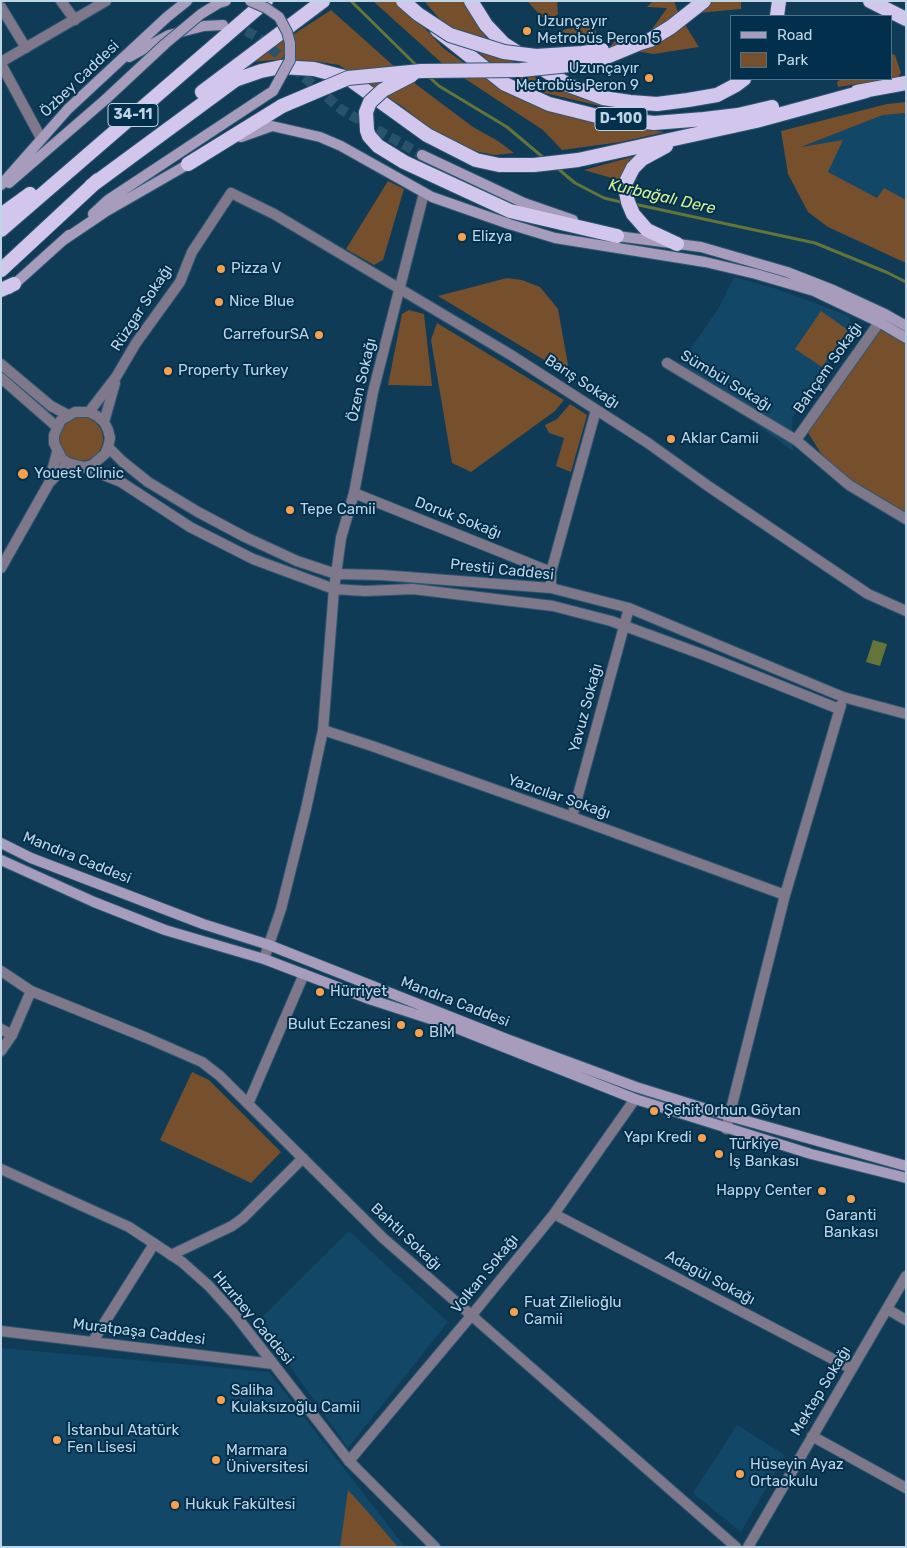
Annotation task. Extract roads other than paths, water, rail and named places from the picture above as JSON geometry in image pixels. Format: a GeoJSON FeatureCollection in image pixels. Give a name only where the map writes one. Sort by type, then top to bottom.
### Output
{"type":"FeatureCollection","features":[{"type":"Feature","properties":{"kind":"highway"},"geometry":{"type":"LineString","coordinates":[[224,31],[251,1]]}},
{"type":"Feature","properties":{"kind":"highway","name":"34-11"},"geometry":{"type":"LineString","coordinates":[[1,230],[113,133],[224,31],[266,1]]}},
{"type":"Feature","properties":{"kind":"highway"},"geometry":{"type":"LineString","coordinates":[[403,1],[418,14],[450,35],[504,52],[536,56],[582,53],[640,43]]}},
{"type":"Feature","properties":{"kind":"highway","name":"D-100"},"geometry":{"type":"LineString","coordinates":[[409,1],[444,36],[505,84],[549,104],[597,116],[654,123],[704,119],[738,115],[906,83]]}},
{"type":"Feature","properties":{"kind":"highway"},"geometry":{"type":"LineString","coordinates":[[471,1],[486,25],[504,44],[568,85],[584,92],[612,100],[657,104],[717,95],[743,80]]}},
{"type":"Feature","properties":{"kind":"highway"},"geometry":{"type":"LineString","coordinates":[[188,164],[282,106],[348,78],[421,71],[521,70],[570,66],[599,60],[650,40],[685,18],[704,1]]}},
{"type":"Feature","properties":{"kind":"highway"},"geometry":{"type":"LineString","coordinates":[[777,15],[779,1]]}},
{"type":"Feature","properties":{"kind":"highway"},"geometry":{"type":"LineString","coordinates":[[870,1],[906,19]]}},
{"type":"Feature","properties":{"kind":"highway","name":"34-11"},"geometry":{"type":"LineString","coordinates":[[1,270],[91,186],[196,97],[318,5]]}},
{"type":"Feature","properties":{"kind":"highway"},"geometry":{"type":"LineString","coordinates":[[91,186],[235,80],[261,71],[281,67],[314,69],[348,78],[427,135],[476,160],[499,165],[534,166],[578,160],[756,121],[866,91]]}},
{"type":"Feature","properties":{"kind":"highway"},"geometry":{"type":"LineString","coordinates":[[421,71],[398,80],[370,102],[366,112],[367,130],[369,136],[378,146],[404,162],[510,210],[618,236]]}},
{"type":"Feature","properties":{"kind":"highway"},"geometry":{"type":"LineString","coordinates":[[1,215],[113,133]]}},
{"type":"Feature","properties":{"kind":"highway"},"geometry":{"type":"LineString","coordinates":[[677,244],[647,230],[633,214],[628,202],[626,182],[633,168],[642,159],[680,138]]}},
{"type":"Feature","properties":{"kind":"highway"},"geometry":{"type":"LineString","coordinates":[[1,290],[14,284]]}},
{"type":"Feature","properties":{"kind":"main road","name":"Özbey Caddesi"},"geometry":{"type":"LineString","coordinates":[[1,185],[68,109],[186,1]]}},
{"type":"Feature","properties":{"kind":"main road"},"geometry":{"type":"LineString","coordinates":[[1,190],[106,99],[165,44],[201,14],[226,1]]}},
{"type":"Feature","properties":{"kind":"main road"},"geometry":{"type":"LineString","coordinates":[[1,296],[108,200],[273,92],[290,60],[290,43],[287,32],[279,17],[251,1]]}},
{"type":"Feature","properties":{"kind":"main road"},"geometry":{"type":"LineString","coordinates":[[116,65],[169,35],[204,26],[224,31]]}},
{"type":"Feature","properties":{"kind":"main road"},"geometry":{"type":"LineString","coordinates":[[65,239],[105,212],[188,164],[243,135],[272,126],[320,136],[424,193],[554,238],[705,262],[756,274],[814,291],[906,326]]}},
{"type":"Feature","properties":{"kind":"main road"},"geometry":{"type":"LineString","coordinates":[[422,155],[524,203],[618,236],[701,247],[788,272],[833,290],[882,318],[906,338]]}},
{"type":"Feature","properties":{"kind":"main road","name":"Mandıra Caddesi"},"geometry":{"type":"LineString","coordinates":[[1,843],[30,858],[204,924],[269,946],[509,1040],[636,1086],[729,1116],[906,1166]]}},
{"type":"Feature","properties":{"kind":"main road","name":"Mandıra Caddesi"},"geometry":{"type":"LineString","coordinates":[[1,860],[94,902],[165,930],[264,959],[369,999],[446,1024],[635,1099],[811,1154],[906,1178]]}},
{"type":"Feature","properties":{"kind":"street"},"geometry":{"type":"LineString","coordinates":[[61,1],[75,20]]}},
{"type":"Feature","properties":{"kind":"street"},"geometry":{"type":"LineString","coordinates":[[41,138],[1,63],[106,1]]}},
{"type":"Feature","properties":{"kind":"street"},"geometry":{"type":"LineString","coordinates":[[1,8],[26,48]]}},
{"type":"Feature","properties":{"kind":"street","name":"Barış Sokağı"},"geometry":{"type":"LineString","coordinates":[[231,193],[274,214],[512,354],[648,443],[868,594],[906,611]]}},
{"type":"Feature","properties":{"kind":"street","name":"Rüzgar Sokağı"},"geometry":{"type":"LineString","coordinates":[[90,412],[180,282],[192,252],[231,193]]}},
{"type":"Feature","properties":{"kind":"street","name":"Özen Sokağı"},"geometry":{"type":"LineString","coordinates":[[264,959],[284,900],[323,730],[334,589],[341,538],[354,493],[373,392],[424,193]]}},
{"type":"Feature","properties":{"kind":"street","name":"Bahçem Sokağı"},"geometry":{"type":"LineString","coordinates":[[796,440],[882,318]]}},
{"type":"Feature","properties":{"kind":"street","name":"Sümbül Sokağı"},"geometry":{"type":"LineString","coordinates":[[667,363],[796,440]]}},
{"type":"Feature","properties":{"kind":"street"},"geometry":{"type":"LineString","coordinates":[[1,364],[51,406],[68,415]]}},
{"type":"Feature","properties":{"kind":"street"},"geometry":{"type":"LineString","coordinates":[[104,422],[116,377]]}},
{"type":"Feature","properties":{"kind":"street"},"geometry":{"type":"LineString","coordinates":[[1,378],[56,427]]}},
{"type":"Feature","properties":{"kind":"street"},"geometry":{"type":"LineString","coordinates":[[551,588],[551,572],[596,410]]}},
{"type":"Feature","properties":{"kind":"street"},"geometry":{"type":"LineString","coordinates":[[1,568],[49,483],[68,463],[57,452],[54,435],[56,427],[61,420],[75,412],[90,412],[98,416],[104,422],[110,438],[108,447],[99,460],[92,465],[84,467]]}},
{"type":"Feature","properties":{"kind":"street"},"geometry":{"type":"LineString","coordinates":[[796,440],[848,485],[906,519]]}},
{"type":"Feature","properties":{"kind":"street","name":"Prestij Caddesi"},"geometry":{"type":"LineString","coordinates":[[108,447],[148,482],[245,537],[297,561],[336,574],[400,576],[551,588],[629,608],[843,697],[906,714]]}},
{"type":"Feature","properties":{"kind":"street"},"geometry":{"type":"LineString","coordinates":[[49,483],[57,452]]}},
{"type":"Feature","properties":{"kind":"street","name":"Prestij Caddesi"},"geometry":{"type":"LineString","coordinates":[[68,463],[84,467],[121,482],[190,528],[253,559],[334,589],[365,591],[413,589],[553,606],[624,626],[704,655],[839,709]]}},
{"type":"Feature","properties":{"kind":"street","name":"Doruk Sokağı"},"geometry":{"type":"LineString","coordinates":[[354,493],[551,572]]}},
{"type":"Feature","properties":{"kind":"street","name":"Yavuz Sokağı"},"geometry":{"type":"LineString","coordinates":[[572,816],[629,608]]}},
{"type":"Feature","properties":{"kind":"street"},"geometry":{"type":"LineString","coordinates":[[726,1129],[785,895],[843,697]]}},
{"type":"Feature","properties":{"kind":"street","name":"Yazıcılar Sokağı"},"geometry":{"type":"LineString","coordinates":[[323,730],[572,816],[785,895]]}},
{"type":"Feature","properties":{"kind":"street","name":"Bahtlı Sokağı"},"geometry":{"type":"LineString","coordinates":[[1,971],[31,991],[202,1062],[220,1076],[383,1238],[736,1547]]}},
{"type":"Feature","properties":{"kind":"street"},"geometry":{"type":"LineString","coordinates":[[248,1104],[304,974]]}},
{"type":"Feature","properties":{"kind":"street"},"geometry":{"type":"LineString","coordinates":[[1,1051],[12,1035],[31,991]]}},
{"type":"Feature","properties":{"kind":"street"},"geometry":{"type":"LineString","coordinates":[[1,1029],[12,1035]]}},
{"type":"Feature","properties":{"kind":"street","name":"Volkan Sokağı"},"geometry":{"type":"LineString","coordinates":[[349,1461],[554,1214],[635,1099]]}},
{"type":"Feature","properties":{"kind":"street"},"geometry":{"type":"LineString","coordinates":[[171,1255],[232,1226],[243,1218],[303,1158]]}},
{"type":"Feature","properties":{"kind":"street","name":"Hızırbey Caddesi"},"geometry":{"type":"LineString","coordinates":[[1,1169],[129,1227],[182,1262],[209,1286],[236,1316],[349,1461],[435,1547]]}},
{"type":"Feature","properties":{"kind":"street","name":"Adagül Sokağı"},"geometry":{"type":"LineString","coordinates":[[554,1214],[852,1369]]}},
{"type":"Feature","properties":{"kind":"street"},"geometry":{"type":"LineString","coordinates":[[93,1341],[154,1244]]}},
{"type":"Feature","properties":{"kind":"street","name":"Mektep Sokağı"},"geometry":{"type":"LineString","coordinates":[[748,1547],[906,1276]]}},
{"type":"Feature","properties":{"kind":"street"},"geometry":{"type":"LineString","coordinates":[[887,1309],[906,1320]]}},
{"type":"Feature","properties":{"kind":"street","name":"Muratpaşa Caddesi"},"geometry":{"type":"LineString","coordinates":[[1,1331],[273,1364]]}},
{"type":"Feature","properties":{"kind":"street"},"geometry":{"type":"LineString","coordinates":[[812,1436],[906,1488]]}},
{"type":"Feature","properties":{"kind":"waterway","name":"Kurbağalı Dere"},"geometry":{"type":"LineString","coordinates":[[351,1],[418,67]]}},
{"type":"Feature","properties":{"kind":"waterway","name":"Kurbağalı Dere"},"geometry":{"type":"LineString","coordinates":[[428,76],[439,86],[507,127],[545,159]]}},
{"type":"Feature","properties":{"kind":"waterway","name":"Kurbağalı Dere"},"geometry":{"type":"LineString","coordinates":[[556,167],[575,183],[604,198],[625,203]]}},
{"type":"Feature","properties":{"kind":"waterway","name":"Kurbağalı Dere"},"geometry":{"type":"LineString","coordinates":[[634,204],[815,243],[906,282]]}},
{"type":"Feature","properties":{"kind":"tunnel"},"geometry":{"type":"LineString","coordinates":[[232,26],[241,28],[259,38],[342,110],[422,155]]}},
{"type":"Feature","properties":{"kind":"place","name":"Uzunçayır Metrobüs Peron 5"},"geometry":{"type":"Point","coordinates":[527,31]}},
{"type":"Feature","properties":{"kind":"place","name":"Uzunçayır Metrobüs Peron 9"},"geometry":{"type":"Point","coordinates":[649,78]}},
{"type":"Feature","properties":{"kind":"place","name":"Elizya"},"geometry":{"type":"Point","coordinates":[462,237]}},
{"type":"Feature","properties":{"kind":"place","name":"Pizza V"},"geometry":{"type":"Point","coordinates":[221,269]}},
{"type":"Feature","properties":{"kind":"place","name":"Nice Blue"},"geometry":{"type":"Point","coordinates":[219,302]}},
{"type":"Feature","properties":{"kind":"place","name":"CarrefourSA"},"geometry":{"type":"Point","coordinates":[319,335]}},
{"type":"Feature","properties":{"kind":"place","name":"Property Turkey"},"geometry":{"type":"Point","coordinates":[168,371]}},
{"type":"Feature","properties":{"kind":"place","name":"Aklar Camii"},"geometry":{"type":"Point","coordinates":[671,439]}},
{"type":"Feature","properties":{"kind":"place","name":"Youest Clinic"},"geometry":{"type":"Point","coordinates":[23,474]}},
{"type":"Feature","properties":{"kind":"place","name":"Tepe Camii"},"geometry":{"type":"Point","coordinates":[290,510]}},
{"type":"Feature","properties":{"kind":"place","name":"Hürriyet"},"geometry":{"type":"Point","coordinates":[320,992]}},
{"type":"Feature","properties":{"kind":"place","name":"Bulut Eczanesi"},"geometry":{"type":"Point","coordinates":[401,1025]}},
{"type":"Feature","properties":{"kind":"place","name":"BİM"},"geometry":{"type":"Point","coordinates":[419,1033]}},
{"type":"Feature","properties":{"kind":"place","name":"Şehit Orhun Göytan"},"geometry":{"type":"Point","coordinates":[654,1111]}},
{"type":"Feature","properties":{"kind":"place","name":"Yapı Kredi"},"geometry":{"type":"Point","coordinates":[702,1138]}},
{"type":"Feature","properties":{"kind":"place","name":"Türkiye İş Bankası"},"geometry":{"type":"Point","coordinates":[719,1154]}},
{"type":"Feature","properties":{"kind":"place","name":"Happy Center"},"geometry":{"type":"Point","coordinates":[822,1191]}},
{"type":"Feature","properties":{"kind":"place","name":"Garanti Bankası"},"geometry":{"type":"Point","coordinates":[851,1199]}},
{"type":"Feature","properties":{"kind":"place","name":"Fuat Zilelioğlu Camii"},"geometry":{"type":"Point","coordinates":[514,1312]}},
{"type":"Feature","properties":{"kind":"place","name":"Saliha Kulaksızoğlu Camii"},"geometry":{"type":"Point","coordinates":[221,1400]}},
{"type":"Feature","properties":{"kind":"place","name":"İstanbul Atatürk Fen Lisesi"},"geometry":{"type":"Point","coordinates":[57,1440]}},
{"type":"Feature","properties":{"kind":"place","name":"Marmara Üniversitesi"},"geometry":{"type":"Point","coordinates":[216,1460]}},
{"type":"Feature","properties":{"kind":"place","name":"Hüseyin Ayaz Ortaokulu"},"geometry":{"type":"Point","coordinates":[740,1474]}},
{"type":"Feature","properties":{"kind":"place","name":"Hukuk Fakültesi"},"geometry":{"type":"Point","coordinates":[175,1505]}}]}
